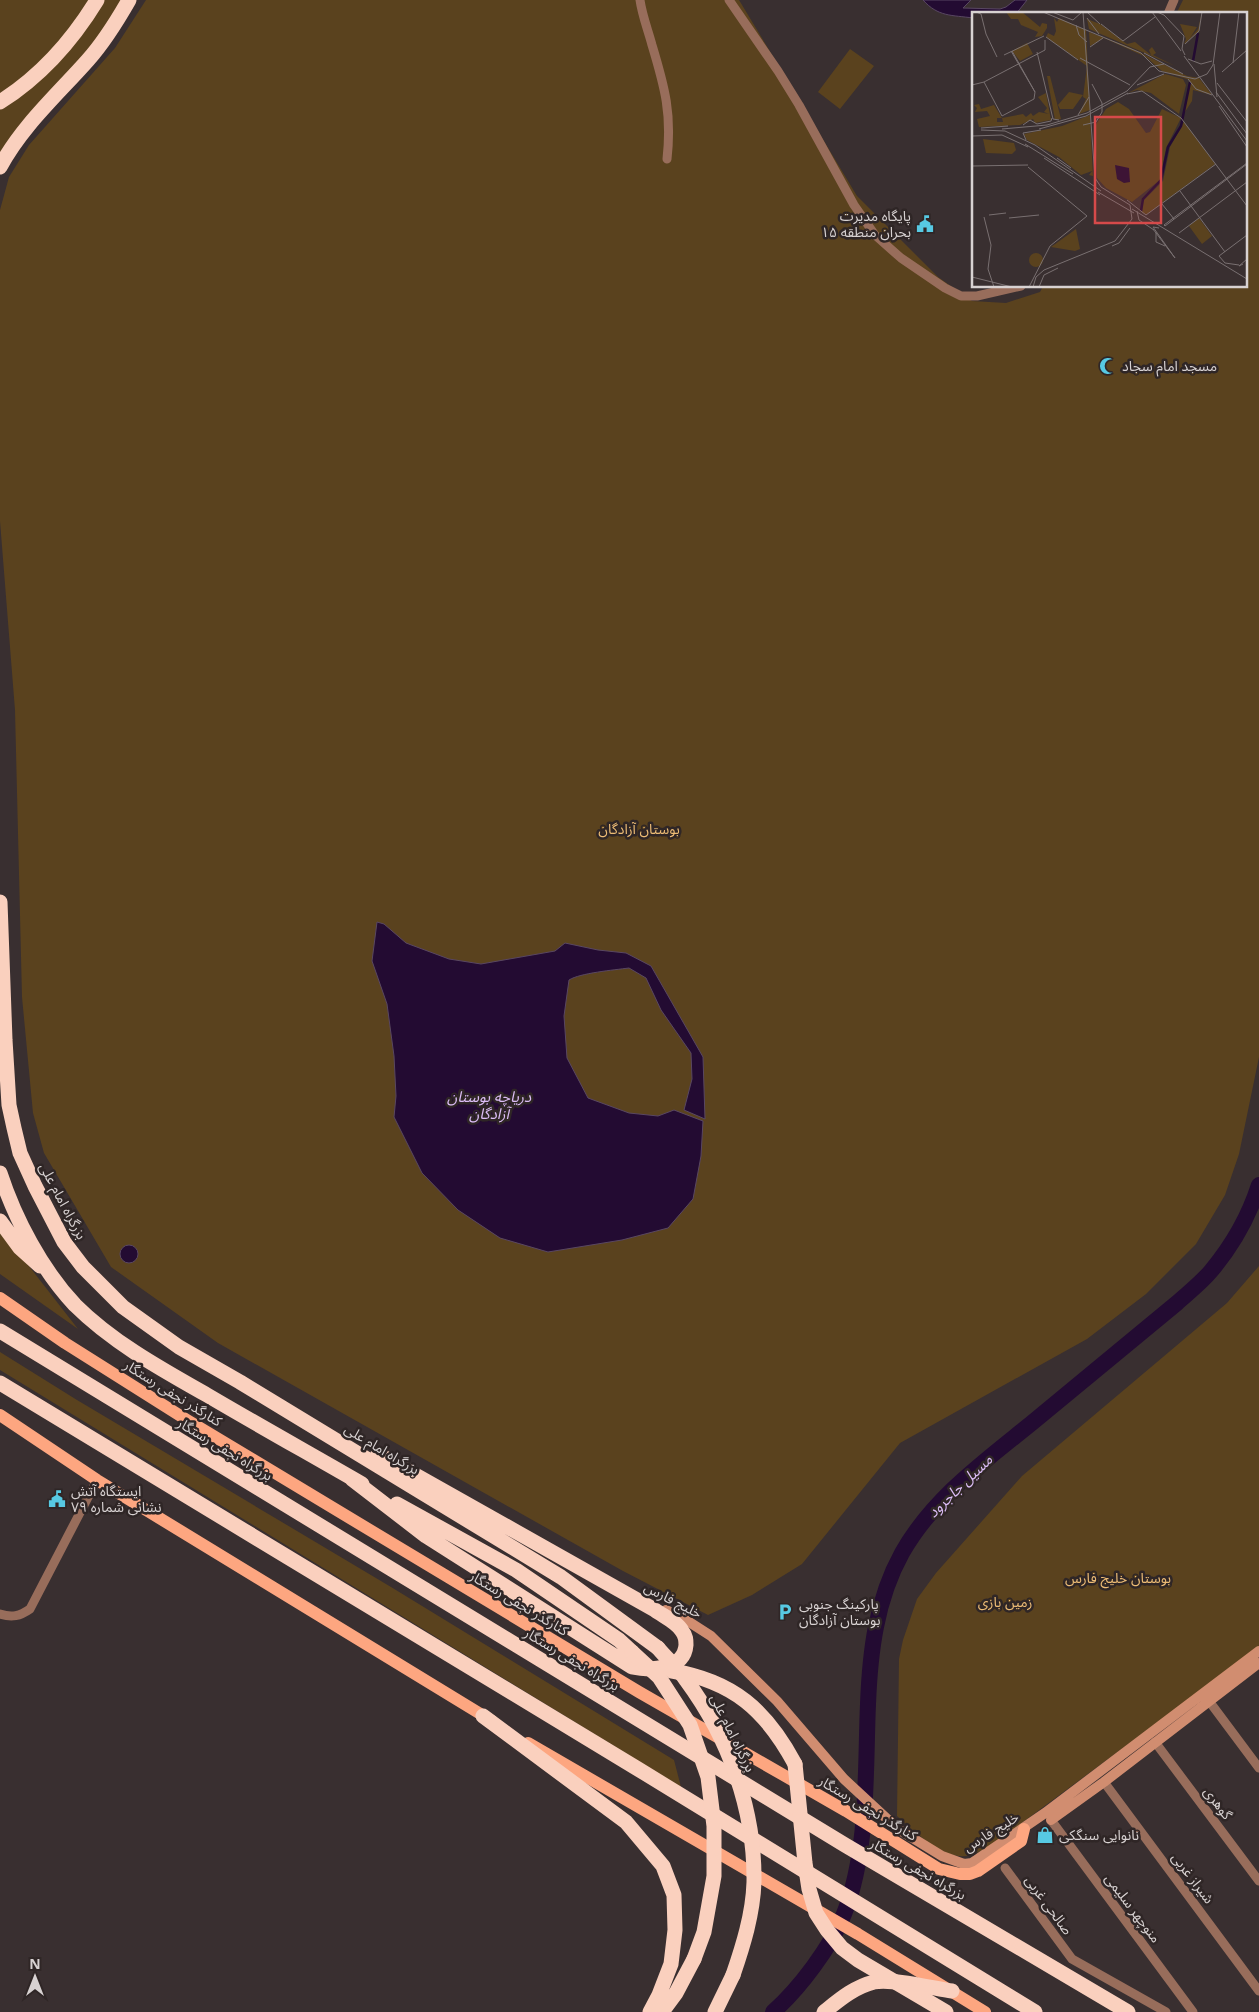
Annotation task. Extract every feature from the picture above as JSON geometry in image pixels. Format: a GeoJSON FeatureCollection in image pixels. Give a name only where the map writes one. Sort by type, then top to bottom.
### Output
{"type":"FeatureCollection","features":[{"type":"Feature","properties":{"kind":"highway"},"geometry":{"type":"LineString","coordinates":[[0,102],[34,78],[55,57],[72,38],[97,0]]}},
{"type":"Feature","properties":{"kind":"highway"},"geometry":{"type":"LineString","coordinates":[[0,167],[8,152],[28,125],[89,59],[129,0]]}},
{"type":"Feature","properties":{"kind":"highway","name":"بزرگراه امام علی"},"geometry":{"type":"LineString","coordinates":[[0,902],[9,1105],[20,1153],[64,1242],[83,1267],[123,1307],[179,1347],[561,1577],[658,1648],[686,1679],[710,1718],[729,1756],[743,1793],[751,1831],[754,1884],[746,1934],[733,1975],[715,2012]]}},
{"type":"Feature","properties":{"kind":"highway"},"geometry":{"type":"LineString","coordinates":[[0,1174],[34,1248],[53,1278]]}},
{"type":"Feature","properties":{"kind":"highway"},"geometry":{"type":"LineString","coordinates":[[0,1221],[20,1248],[53,1278],[76,1305],[124,1344],[160,1368],[352,1479],[516,1570],[619,1640],[659,1676],[690,1725],[708,1777],[714,1826],[714,1876],[704,1932],[694,1959],[676,1994],[662,2012]]}},
{"type":"Feature","properties":{"kind":"highway","name":"بزرگراه نجفی رستگار"},"geometry":{"type":"LineString","coordinates":[[0,1331],[845,1845],[1128,2012]]}},
{"type":"Feature","properties":{"kind":"highway"},"geometry":{"type":"LineString","coordinates":[[240,1382],[322,1422],[655,1610],[682,1629],[686,1639],[685,1652],[678,1661],[658,1669]]}},
{"type":"Feature","properties":{"kind":"highway"},"geometry":{"type":"LineString","coordinates":[[0,1383],[638,1768],[1035,2012]]}},
{"type":"Feature","properties":{"kind":"highway"},"geometry":{"type":"LineString","coordinates":[[352,1479],[426,1536],[604,1651],[632,1667],[694,1675],[718,1684],[744,1698],[782,1740],[795,1764],[809,1889],[816,1913],[842,1948],[858,1960],[946,2012]]}},
{"type":"Feature","properties":{"kind":"highway"},"geometry":{"type":"LineString","coordinates":[[483,1716],[626,1822],[663,1866],[674,1894],[675,1930],[671,1964],[660,1995],[650,2012]]}},
{"type":"Feature","properties":{"kind":"highway"},"geometry":{"type":"LineString","coordinates":[[824,2012],[840,1998],[858,1988],[875,1982],[888,1982],[952,1991]]}},
{"type":"Feature","properties":{"kind":"main road","name":"کنارگذر نجفی رستگار"},"geometry":{"type":"LineString","coordinates":[[0,1298],[65,1343],[401,1549],[639,1692],[846,1811],[939,1870],[960,1874],[970,1874],[978,1871],[1022,1841],[1024,1829]]}},
{"type":"Feature","properties":{"kind":"main road"},"geometry":{"type":"LineString","coordinates":[[0,1415],[98,1480],[483,1716],[858,1934],[985,2012]]}},
{"type":"Feature","properties":{"kind":"main road","name":"خلیج فارس"},"geometry":{"type":"LineString","coordinates":[[604,1582],[683,1618],[711,1636],[777,1701],[848,1783],[898,1829],[942,1856],[964,1864],[972,1863],[1024,1829],[1259,1651]]}},
{"type":"Feature","properties":{"kind":"main road"},"geometry":{"type":"LineString","coordinates":[[1051,1820],[1104,1782],[1259,1663]]}},
{"type":"Feature","properties":{"kind":"street"},"geometry":{"type":"LineString","coordinates":[[640,0],[664,83],[669,110],[670,137],[667,159]]}},
{"type":"Feature","properties":{"kind":"street"},"geometry":{"type":"LineString","coordinates":[[729,0],[778,71],[854,205],[875,234],[901,258],[945,288],[962,296],[977,296],[1012,288]]}},
{"type":"Feature","properties":{"kind":"street"},"geometry":{"type":"LineString","coordinates":[[1169,12],[1174,0]]}},
{"type":"Feature","properties":{"kind":"street"},"geometry":{"type":"LineString","coordinates":[[0,1614],[8,1617],[21,1615],[30,1609],[98,1480]]}},
{"type":"Feature","properties":{"kind":"street"},"geometry":{"type":"LineString","coordinates":[[1209,1701],[1259,1768]]}},
{"type":"Feature","properties":{"kind":"street","name":"گوهری"},"geometry":{"type":"LineString","coordinates":[[1155,1742],[1259,1881]]}},
{"type":"Feature","properties":{"kind":"street","name":"شیراز غربی"},"geometry":{"type":"LineString","coordinates":[[1104,1782],[1259,1991]]}},
{"type":"Feature","properties":{"kind":"street","name":"منوچهر سلیمی"},"geometry":{"type":"LineString","coordinates":[[1051,1820],[1192,2012]]}},
{"type":"Feature","properties":{"kind":"street","name":"صالحی غربی"},"geometry":{"type":"LineString","coordinates":[[1005,1868],[1072,1959],[1166,2012]]}},
{"type":"Feature","properties":{"kind":"green space"},"geometry":{"type":"Polygon","coordinates":[[[0,0],[92,0],[41,65],[0,96],[0,0]]]}},
{"type":"Feature","properties":{"kind":"green space"},"geometry":{"type":"Polygon","coordinates":[[[103,0],[123,0],[106,28],[0,158],[0,107],[103,0]]]}},
{"type":"Feature","properties":{"kind":"green space","name":"بوستان آزادگان"},"geometry":{"type":"Polygon","coordinates":[[[146,0],[739,0],[857,196],[938,277],[972,301],[1006,303],[1040,292],[1042,288],[1246,288],[1246,12],[1177,12],[1183,0],[1259,0],[1259,1057],[1239,1154],[1225,1195],[1196,1244],[1146,1294],[1087,1339],[900,1443],[802,1564],[752,1595],[708,1615],[623,1571],[218,1343],[111,1267],[44,1153],[33,1113],[22,997],[15,710],[0,521],[0,210],[9,177],[29,145],[115,48],[146,0]]]}},
{"type":"Feature","properties":{"kind":"green space"},"geometry":{"type":"Polygon","coordinates":[[[850,49],[874,66],[840,109],[818,92],[850,49]]]}},
{"type":"Feature","properties":{"kind":"green space"},"geometry":{"type":"Polygon","coordinates":[[[0,1229],[78,1329],[0,1274],[0,1229]]]}},
{"type":"Feature","properties":{"kind":"green space","name":"بوستان خلیج فارس"},"geometry":{"type":"Polygon","coordinates":[[[1259,1266],[1259,1647],[992,1845],[974,1854],[961,1856],[941,1850],[921,1837],[897,1816],[899,1659],[903,1640],[917,1599],[936,1573],[1022,1476],[1227,1303],[1259,1266]]]}},
{"type":"Feature","properties":{"kind":"green space"},"geometry":{"type":"Polygon","coordinates":[[[0,1352],[674,1760],[681,1787],[0,1370],[0,1352]]]}},
{"type":"Feature","properties":{"kind":"water"},"geometry":{"type":"Polygon","coordinates":[[[923,0],[971,0],[963,8],[1000,9],[1015,0],[1027,0],[1018,12],[972,12],[972,18],[940,12],[923,0]]]}},
{"type":"Feature","properties":{"kind":"water","name":"دریاچه بوستان آزادگان"},"geometry":{"type":"Polygon","coordinates":[[[377,922],[384,924],[406,943],[449,959],[481,964],[555,951],[565,943],[598,950],[626,953],[651,966],[703,1057],[705,1119],[684,1110],[692,1079],[691,1053],[661,1010],[646,978],[629,968],[581,975],[569,980],[564,1016],[567,1058],[588,1098],[629,1113],[658,1116],[674,1110],[703,1121],[701,1156],[693,1199],[668,1228],[622,1240],[548,1252],[500,1238],[458,1210],[422,1173],[394,1117],[396,1096],[394,1056],[387,1004],[372,961],[377,922]]]}},
{"type":"Feature","properties":{"kind":"water"},"geometry":{"type":"Polygon","coordinates":[[[129,1245],[135,1248],[138,1254],[135,1260],[129,1263],[123,1260],[120,1254],[123,1248],[129,1245]]]}},
{"type":"Feature","properties":{"kind":"waterway","name":"مسیل جاجرود"},"geometry":{"type":"LineString","coordinates":[[773,2012],[793,1992],[823,1953],[844,1914],[852,1889],[862,1838],[866,1784],[870,1665],[880,1608],[893,1571],[902,1553],[929,1515],[961,1482],[1203,1280],[1233,1241],[1250,1208],[1259,1185]]}},
{"type":"Feature","properties":{"kind":"place","name":"پایگاه مدیرت بحران منطقه ۱۵"},"geometry":{"type":"Point","coordinates":[925,224]}},
{"type":"Feature","properties":{"kind":"place","name":"مسجد امام سجاد"},"geometry":{"type":"Point","coordinates":[1108,366]}},
{"type":"Feature","properties":{"kind":"place","name":"ایستگاه آتش نشانی شماره ۷۹"},"geometry":{"type":"Point","coordinates":[57,1499]}},
{"type":"Feature","properties":{"kind":"place","name":"پارکینگ جنوبی بوستان آزادگان"},"geometry":{"type":"Point","coordinates":[785,1612]}},
{"type":"Feature","properties":{"kind":"place","name":"نانوایی سنگکی"},"geometry":{"type":"Point","coordinates":[1045,1835]}},
{"type":"Feature","properties":{"kind":"park label","name":"زمین بازی"},"geometry":{"type":"Point","coordinates":[1005,1602]}}]}
